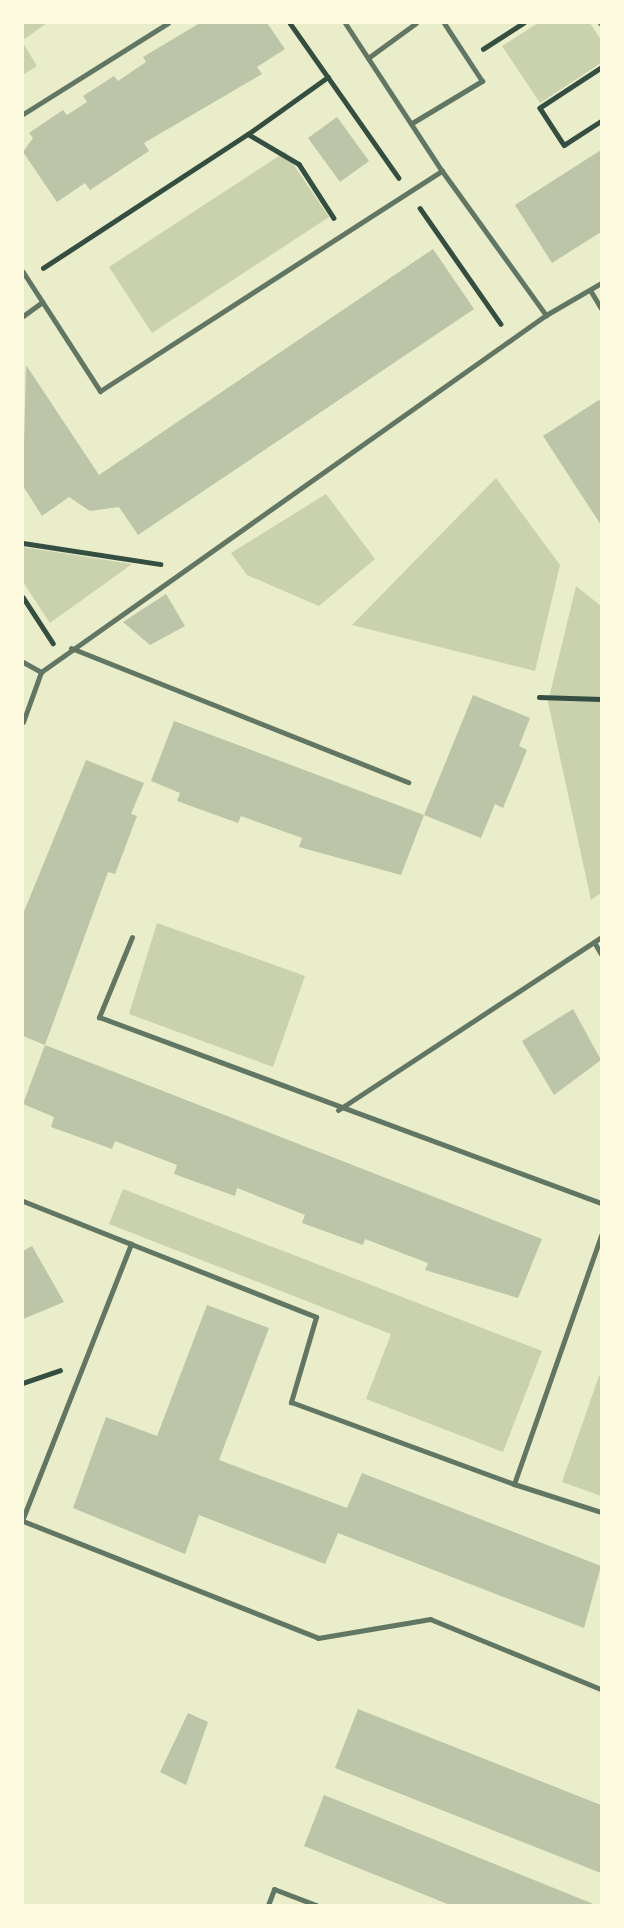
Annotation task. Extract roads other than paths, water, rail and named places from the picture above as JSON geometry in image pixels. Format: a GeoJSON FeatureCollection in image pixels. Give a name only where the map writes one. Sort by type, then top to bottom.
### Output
{"type":"FeatureCollection","features":[{"type":"Feature","properties":{"kind":"lane"},"geometry":{"type":"LineString","coordinates":[[23,114],[168,23]]}},
{"type":"Feature","properties":{"kind":"lane"},"geometry":{"type":"LineString","coordinates":[[345,23],[442,171],[546,315]]}},
{"type":"Feature","properties":{"kind":"lane"},"geometry":{"type":"LineString","coordinates":[[368,58],[416,23]]}},
{"type":"Feature","properties":{"kind":"lane"},"geometry":{"type":"LineString","coordinates":[[412,124],[482,81],[444,23]]}},
{"type":"Feature","properties":{"kind":"lane"},"geometry":{"type":"LineString","coordinates":[[23,272],[100,391],[442,171]]}},
{"type":"Feature","properties":{"kind":"lane"},"geometry":{"type":"LineString","coordinates":[[23,722],[41,672],[71,648],[546,315],[601,284]]}},
{"type":"Feature","properties":{"kind":"lane"},"geometry":{"type":"LineString","coordinates":[[590,290],[601,308]]}},
{"type":"Feature","properties":{"kind":"lane"},"geometry":{"type":"LineString","coordinates":[[23,316],[42,302]]}},
{"type":"Feature","properties":{"kind":"lane"},"geometry":{"type":"LineString","coordinates":[[71,648],[408,782]]}},
{"type":"Feature","properties":{"kind":"lane"},"geometry":{"type":"LineString","coordinates":[[23,662],[41,672]]}},
{"type":"Feature","properties":{"kind":"lane"},"geometry":{"type":"LineString","coordinates":[[132,937],[99,1017],[338,1110],[601,1203]]}},
{"type":"Feature","properties":{"kind":"lane"},"geometry":{"type":"LineString","coordinates":[[338,1110],[601,937]]}},
{"type":"Feature","properties":{"kind":"lane"},"geometry":{"type":"LineString","coordinates":[[594,942],[601,954]]}},
{"type":"Feature","properties":{"kind":"lane"},"geometry":{"type":"LineString","coordinates":[[23,1201],[316,1317],[291,1402],[514,1484],[601,1512]]}},
{"type":"Feature","properties":{"kind":"lane"},"geometry":{"type":"LineString","coordinates":[[514,1484],[601,1234]]}},
{"type":"Feature","properties":{"kind":"lane"},"geometry":{"type":"LineString","coordinates":[[131,1244],[23,1519],[318,1638],[430,1619],[601,1689]]}},
{"type":"Feature","properties":{"kind":"lane"},"geometry":{"type":"LineString","coordinates":[[268,1905],[274,1889],[316,1905]]}}]}
